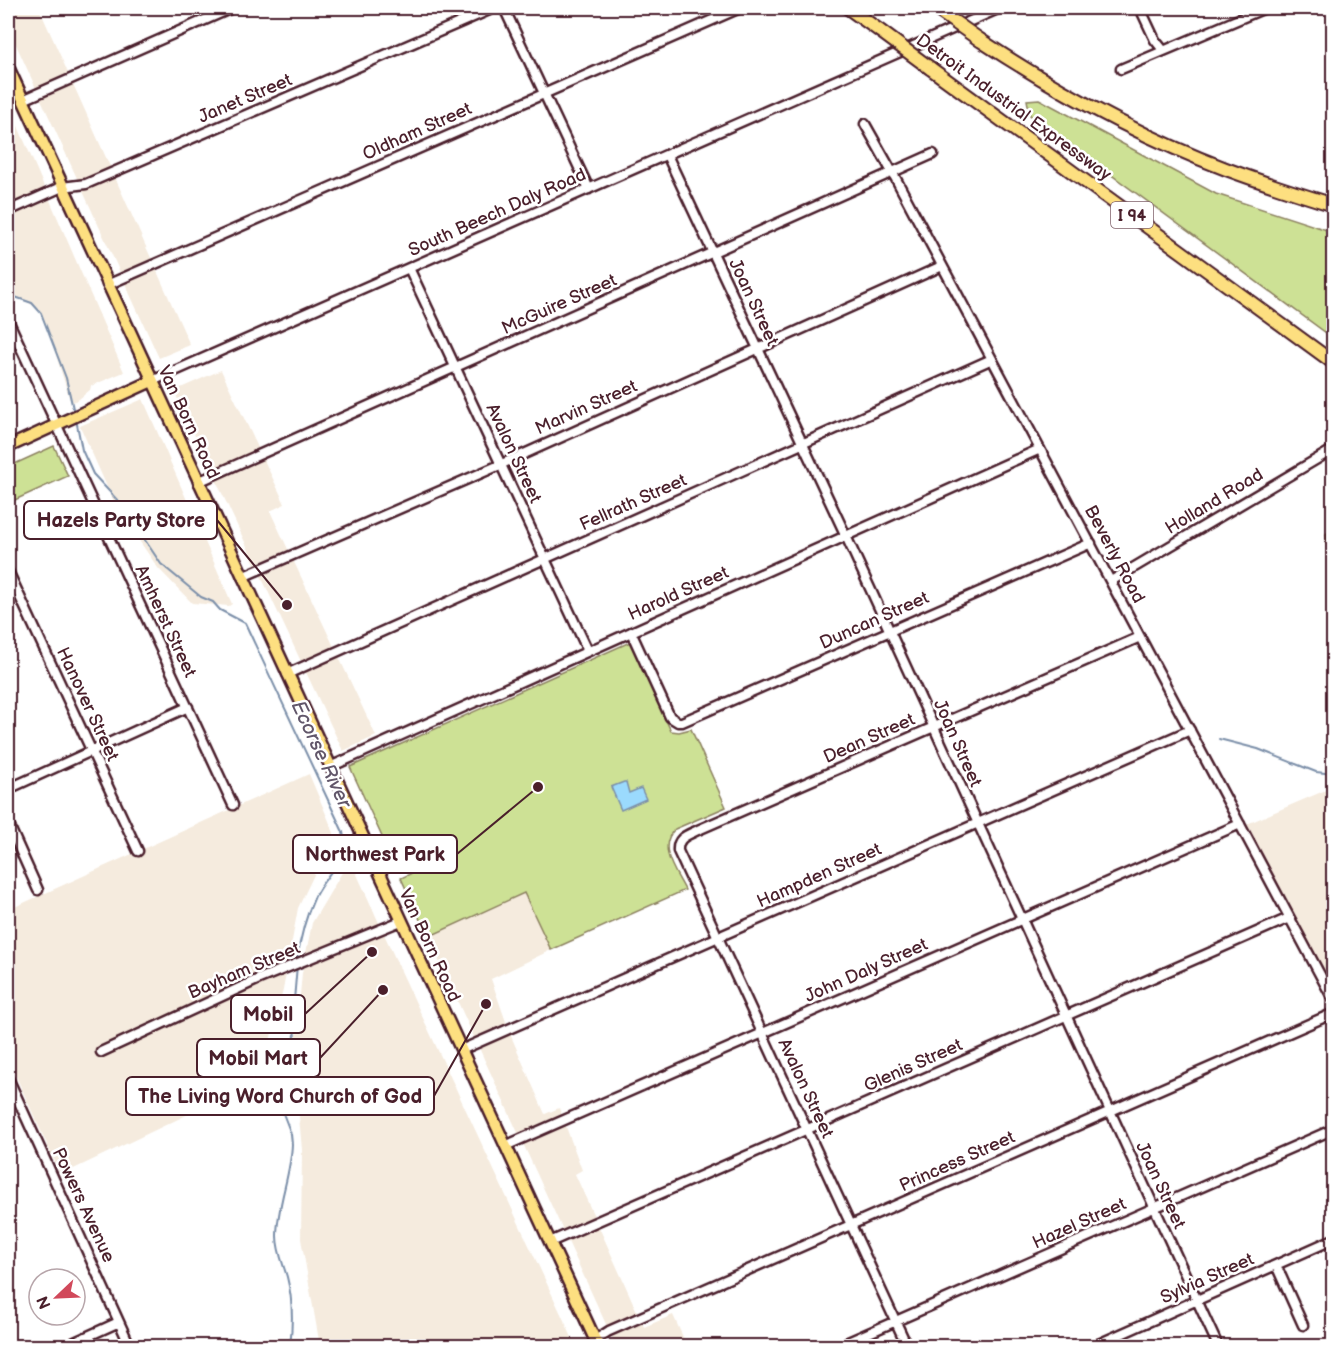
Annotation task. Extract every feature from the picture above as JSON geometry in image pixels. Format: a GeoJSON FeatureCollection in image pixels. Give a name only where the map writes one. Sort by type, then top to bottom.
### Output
{"type":"FeatureCollection","features":[{"type":"Feature","properties":{"kind":"highway","name":"Detroit Industrial Expressway"},"geometry":{"type":"LineString","coordinates":[[848,8],[1334,363]]}},
{"type":"Feature","properties":{"kind":"highway","name":"Detroit Industrial Expressway"},"geometry":{"type":"LineString","coordinates":[[937,9],[1038,78],[1145,134],[1226,169],[1334,205]]}},
{"type":"Feature","properties":{"kind":"main road","name":"Van Born Road"},"geometry":{"type":"LineString","coordinates":[[8,67],[596,1343]]}},
{"type":"Feature","properties":{"kind":"main road","name":"South Beech Daly Road"},"geometry":{"type":"LineString","coordinates":[[8,447],[152,381]]}},
{"type":"Feature","properties":{"kind":"street"},"geometry":{"type":"LineString","coordinates":[[22,100],[232,8]]}},
{"type":"Feature","properties":{"kind":"street","name":"Janet Street"},"geometry":{"type":"LineString","coordinates":[[8,211],[62,187],[86,184],[494,8]]}},
{"type":"Feature","properties":{"kind":"street"},"geometry":{"type":"LineString","coordinates":[[504,8],[589,189]]}},
{"type":"Feature","properties":{"kind":"street","name":"Oldham Street"},"geometry":{"type":"LineString","coordinates":[[108,285],[740,8]]}},
{"type":"Feature","properties":{"kind":"street","name":"South Beech Daly Road"},"geometry":{"type":"LineString","coordinates":[[152,381],[1000,8]]}},
{"type":"Feature","properties":{"kind":"street"},"geometry":{"type":"LineString","coordinates":[[1140,8],[1155,40],[1164,50]]}},
{"type":"Feature","properties":{"kind":"street"},"geometry":{"type":"LineString","coordinates":[[1121,69],[1265,8]]}},
{"type":"Feature","properties":{"kind":"street","name":"Beverly Road"},"geometry":{"type":"LineString","coordinates":[[865,124],[1334,1001]]}},
{"type":"Feature","properties":{"kind":"street","name":"Joan Street"},"geometry":{"type":"LineString","coordinates":[[667,154],[846,536],[1218,1347]]}},
{"type":"Feature","properties":{"kind":"street","name":"McGuire Street"},"geometry":{"type":"LineString","coordinates":[[198,482],[933,154]]}},
{"type":"Feature","properties":{"kind":"street","name":"Marvin Street"},"geometry":{"type":"LineString","coordinates":[[242,577],[501,464],[942,266]]}},
{"type":"Feature","properties":{"kind":"street","name":"Avalon Street"},"geometry":{"type":"LineString","coordinates":[[409,268],[588,651]]}},
{"type":"Feature","properties":{"kind":"street","name":"Amherst Street"},"geometry":{"type":"LineString","coordinates":[[8,320],[233,805]]}},
{"type":"Feature","properties":{"kind":"street","name":"Fellrath Street"},"geometry":{"type":"LineString","coordinates":[[287,674],[992,359]]}},
{"type":"Feature","properties":{"kind":"street","name":"Harold Street"},"geometry":{"type":"LineString","coordinates":[[330,767],[1040,449]]}},
{"type":"Feature","properties":{"kind":"street","name":"Holland Road"},"geometry":{"type":"LineString","coordinates":[[1111,581],[1334,449]]}},
{"type":"Feature","properties":{"kind":"street","name":"Duncan Street"},"geometry":{"type":"LineString","coordinates":[[631,632],[670,717],[682,722],[1091,543]]}},
{"type":"Feature","properties":{"kind":"street","name":"Hanover Street"},"geometry":{"type":"LineString","coordinates":[[8,571],[138,851]]}},
{"type":"Feature","properties":{"kind":"street","name":"Dean Street"},"geometry":{"type":"LineString","coordinates":[[679,842],[681,838],[698,830],[1140,637]]}},
{"type":"Feature","properties":{"kind":"street"},"geometry":{"type":"LineString","coordinates":[[8,789],[188,707]]}},
{"type":"Feature","properties":{"kind":"street","name":"Hampden Street"},"geometry":{"type":"LineString","coordinates":[[461,1050],[1190,730]]}},
{"type":"Feature","properties":{"kind":"street"},"geometry":{"type":"LineString","coordinates":[[8,823],[38,891]]}},
{"type":"Feature","properties":{"kind":"street","name":"John Daly Street"},"geometry":{"type":"LineString","coordinates":[[505,1146],[1240,824]]}},
{"type":"Feature","properties":{"kind":"street","name":"Avalon Street"},"geometry":{"type":"LineString","coordinates":[[679,842],[678,851],[907,1347]]}},
{"type":"Feature","properties":{"kind":"street","name":"Glenis Street"},"geometry":{"type":"LineString","coordinates":[[550,1242],[1289,918]]}},
{"type":"Feature","properties":{"kind":"street","name":"Bayham Street"},"geometry":{"type":"LineString","coordinates":[[101,1052],[259,979],[401,921]]}},
{"type":"Feature","properties":{"kind":"street","name":"Princess Street"},"geometry":{"type":"LineString","coordinates":[[596,1343],[609,1331],[1334,1013]]}},
{"type":"Feature","properties":{"kind":"street","name":"Powers Avenue"},"geometry":{"type":"LineString","coordinates":[[8,1078],[10,1092],[130,1347]]}},
{"type":"Feature","properties":{"kind":"street","name":"Hazel Street"},"geometry":{"type":"LineString","coordinates":[[839,1347],[1334,1129]]}},
{"type":"Feature","properties":{"kind":"street","name":"Sylvia Street"},"geometry":{"type":"LineString","coordinates":[[1094,1347],[1114,1342],[1196,1300],[1334,1239]]}},
{"type":"Feature","properties":{"kind":"street"},"geometry":{"type":"LineString","coordinates":[[1276,1266],[1302,1325]]}},
{"type":"Feature","properties":{"kind":"street"},"geometry":{"type":"LineString","coordinates":[[66,1347],[119,1322]]}},
{"type":"Feature","properties":{"kind":"shaded area"},"geometry":{"type":"Polygon","coordinates":[[[8,8],[39,8],[190,345],[159,358],[8,27],[8,8]]]}},
{"type":"Feature","properties":{"kind":"shaded area"},"geometry":{"type":"Polygon","coordinates":[[[8,103],[124,372],[91,386],[90,390],[71,403],[50,336],[38,308],[9,292],[8,289],[8,103]]]}},
{"type":"Feature","properties":{"kind":"shaded area"},"geometry":{"type":"Polygon","coordinates":[[[221,370],[285,504],[270,511],[376,736],[343,751],[174,391],[221,370]]]}},
{"type":"Feature","properties":{"kind":"shaded area"},"geometry":{"type":"Polygon","coordinates":[[[143,399],[232,604],[229,606],[192,603],[158,568],[116,507],[80,426],[143,399]]]}},
{"type":"Feature","properties":{"kind":"shaded area"},"geometry":{"type":"Polygon","coordinates":[[[309,774],[334,833],[298,908],[283,990],[270,1041],[230,1058],[241,1089],[61,1175],[8,1059],[8,910],[309,774]]]}},
{"type":"Feature","properties":{"kind":"shaded area"},"geometry":{"type":"Polygon","coordinates":[[[1333,787],[1333,989],[1247,824],[1333,787]]]}},
{"type":"Feature","properties":{"kind":"shaded area"},"geometry":{"type":"Polygon","coordinates":[[[350,859],[576,1346],[320,1346],[301,1239],[302,1150],[294,1061],[302,973],[312,923],[350,859]]]}},
{"type":"Feature","properties":{"kind":"shaded area"},"geometry":{"type":"Polygon","coordinates":[[[525,892],[551,950],[491,979],[511,1036],[545,1114],[559,1108],[582,1170],[575,1174],[644,1327],[673,1315],[687,1346],[616,1346],[428,937],[525,892]]]}},
{"type":"Feature","properties":{"kind":"green space"},"geometry":{"type":"Polygon","coordinates":[[[1039,99],[1216,194],[1333,232],[1333,338],[1030,115],[1027,100],[1039,99]]]}},
{"type":"Feature","properties":{"kind":"green space"},"geometry":{"type":"Polygon","coordinates":[[[54,446],[68,476],[8,503],[8,467],[54,446]]]}},
{"type":"Feature","properties":{"kind":"green space"},"geometry":{"type":"Polygon","coordinates":[[[1333,528],[1333,591],[1326,534],[1333,528]]]}},
{"type":"Feature","properties":{"kind":"green space"},"geometry":{"type":"Polygon","coordinates":[[[630,642],[671,731],[691,729],[726,807],[675,829],[670,836],[667,851],[685,890],[551,950],[524,893],[428,937],[401,878],[438,861],[432,849],[395,865],[350,767],[630,642]]]}},
{"type":"Feature","properties":{"kind":"water"},"geometry":{"type":"Polygon","coordinates":[[[626,782],[629,793],[641,788],[646,799],[621,810],[611,787],[626,782]]]}},
{"type":"Feature","properties":{"kind":"waterway","name":"Ecorse River"},"geometry":{"type":"LineString","coordinates":[[8,289],[15,297],[32,303],[41,313],[66,378],[74,413]]}},
{"type":"Feature","properties":{"kind":"waterway","name":"Ecorse River"},"geometry":{"type":"LineString","coordinates":[[76,419],[82,450],[93,474],[120,503],[161,564],[201,597],[213,602],[220,610],[245,623],[343,832],[343,850],[315,896],[304,927],[297,960]]}},
{"type":"Feature","properties":{"kind":"waterway"},"geometry":{"type":"LineString","coordinates":[[1219,739],[1258,749],[1316,772],[1334,774]]}},
{"type":"Feature","properties":{"kind":"waterway","name":"Ecorse River"},"geometry":{"type":"LineString","coordinates":[[290,1346],[292,1320],[290,1294],[277,1236],[292,1144],[291,1134],[274,1090],[278,1074],[291,1051],[295,1038],[293,1012],[297,965]]}},
{"type":"Feature","properties":{"kind":"place","name":"Hazels Party Store"},"geometry":{"type":"Point","coordinates":[287,605]}},
{"type":"Feature","properties":{"kind":"place","name":"Northwest Park"},"geometry":{"type":"Point","coordinates":[538,787]}},
{"type":"Feature","properties":{"kind":"place","name":"Mobil"},"geometry":{"type":"Point","coordinates":[372,952]}},
{"type":"Feature","properties":{"kind":"place","name":"Mobil Mart"},"geometry":{"type":"Point","coordinates":[383,990]}},
{"type":"Feature","properties":{"kind":"place","name":"The Living Word Church of God"},"geometry":{"type":"Point","coordinates":[486,1004]}}]}
